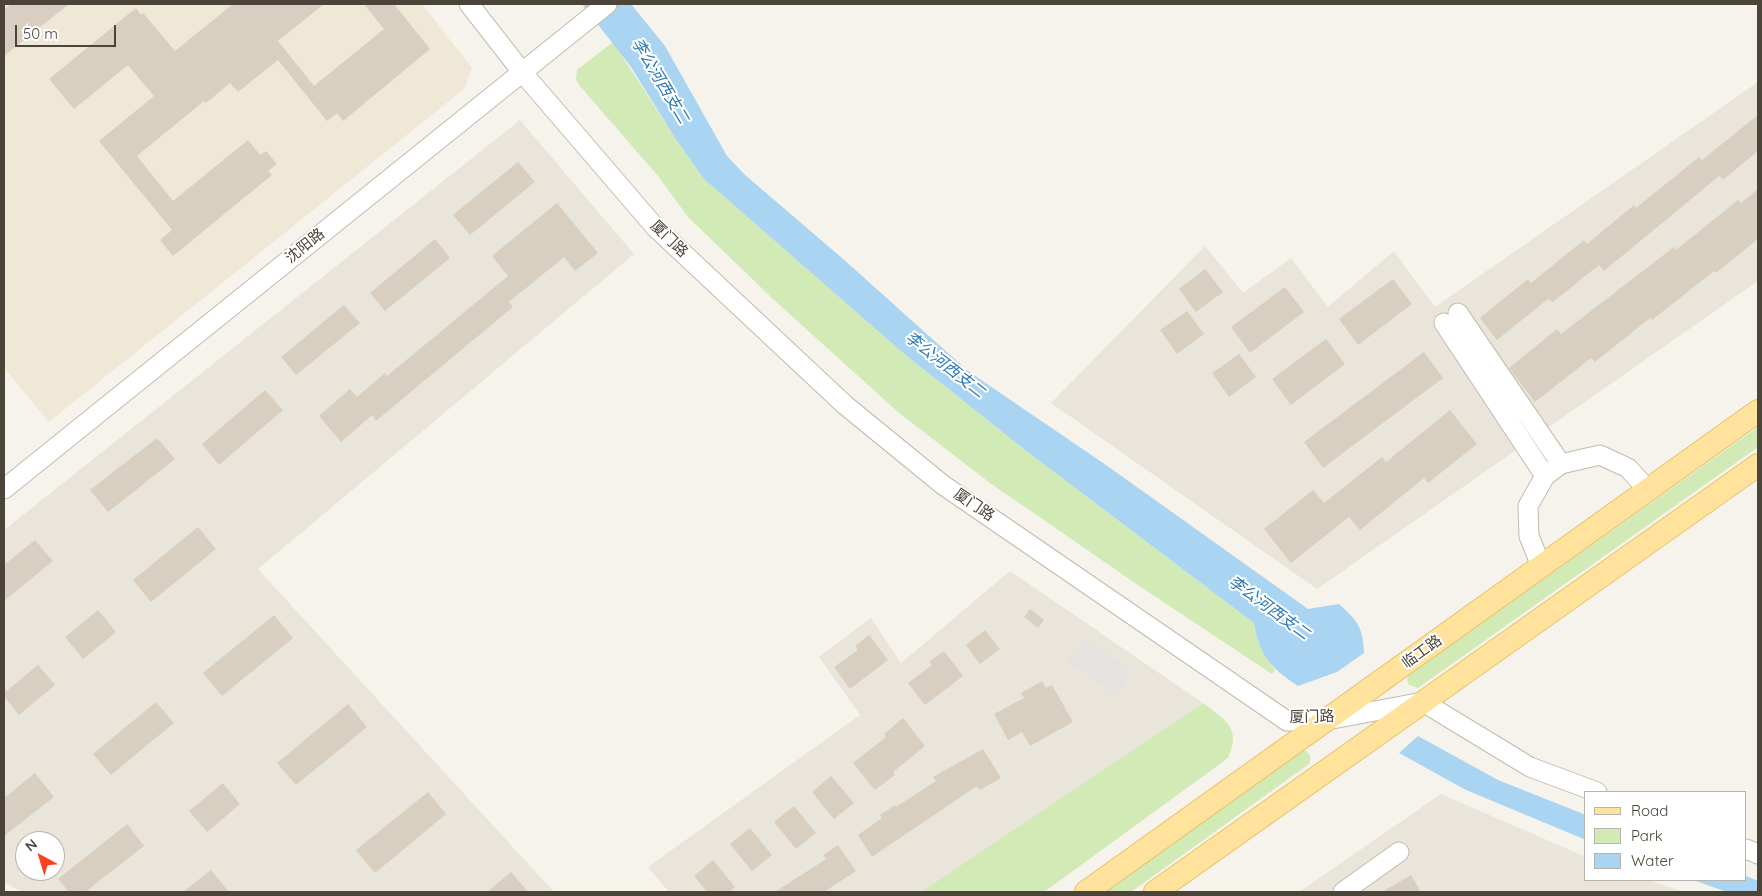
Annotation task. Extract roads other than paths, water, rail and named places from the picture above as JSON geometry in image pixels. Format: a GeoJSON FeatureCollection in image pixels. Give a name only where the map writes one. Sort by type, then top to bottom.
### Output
{"type":"FeatureCollection","features":[{"type":"Feature","properties":{"kind":"main road","name":"临工路"},"geometry":{"type":"LineString","coordinates":[[1086,892],[1758,411]]}},
{"type":"Feature","properties":{"kind":"main road"},"geometry":{"type":"LineString","coordinates":[[1155,892],[1758,465]]}},
{"type":"Feature","properties":{"kind":"street","name":"厦门路"},"geometry":{"type":"LineString","coordinates":[[469,4],[522,72],[656,227],[845,405],[936,479],[1287,721],[1327,720],[1423,702]]}},
{"type":"Feature","properties":{"kind":"street","name":"沈阳路"},"geometry":{"type":"LineString","coordinates":[[4,489],[607,4]]}},
{"type":"Feature","properties":{"kind":"street"},"geometry":{"type":"LineString","coordinates":[[1546,476],[1451,318],[1562,464]]}},
{"type":"Feature","properties":{"kind":"street"},"geometry":{"type":"LineString","coordinates":[[1542,566],[1528,536],[1528,506],[1546,476],[1562,464],[1600,455],[1628,468],[1648,490]]}},
{"type":"Feature","properties":{"kind":"street"},"geometry":{"type":"LineString","coordinates":[[1423,702],[1530,767],[1593,791]]}},
{"type":"Feature","properties":{"kind":"street"},"geometry":{"type":"LineString","coordinates":[[1343,892],[1399,852]]}},
{"type":"Feature","properties":{"kind":"water","name":"李公河西支二"},"geometry":{"type":"Polygon","coordinates":[[[582,4],[631,4],[665,46],[727,156],[744,174],[842,258],[968,371],[1106,465],[1308,609],[1339,604],[1351,615],[1361,631],[1364,653],[1337,672],[1298,686],[1280,673],[1263,653],[1256,635],[1254,623],[1025,450],[902,352],[704,179],[675,138],[631,67],[582,4]]]}},
{"type":"Feature","properties":{"kind":"water"},"geometry":{"type":"Polygon","coordinates":[[[1418,736],[1498,780],[1584,814],[1584,839],[1466,790],[1399,753],[1418,736]]]}},
{"type":"Feature","properties":{"kind":"water"},"geometry":{"type":"Polygon","coordinates":[[[1747,876],[1758,881],[1758,892],[1727,892],[1696,881],[1747,881],[1747,876]]]}}]}
